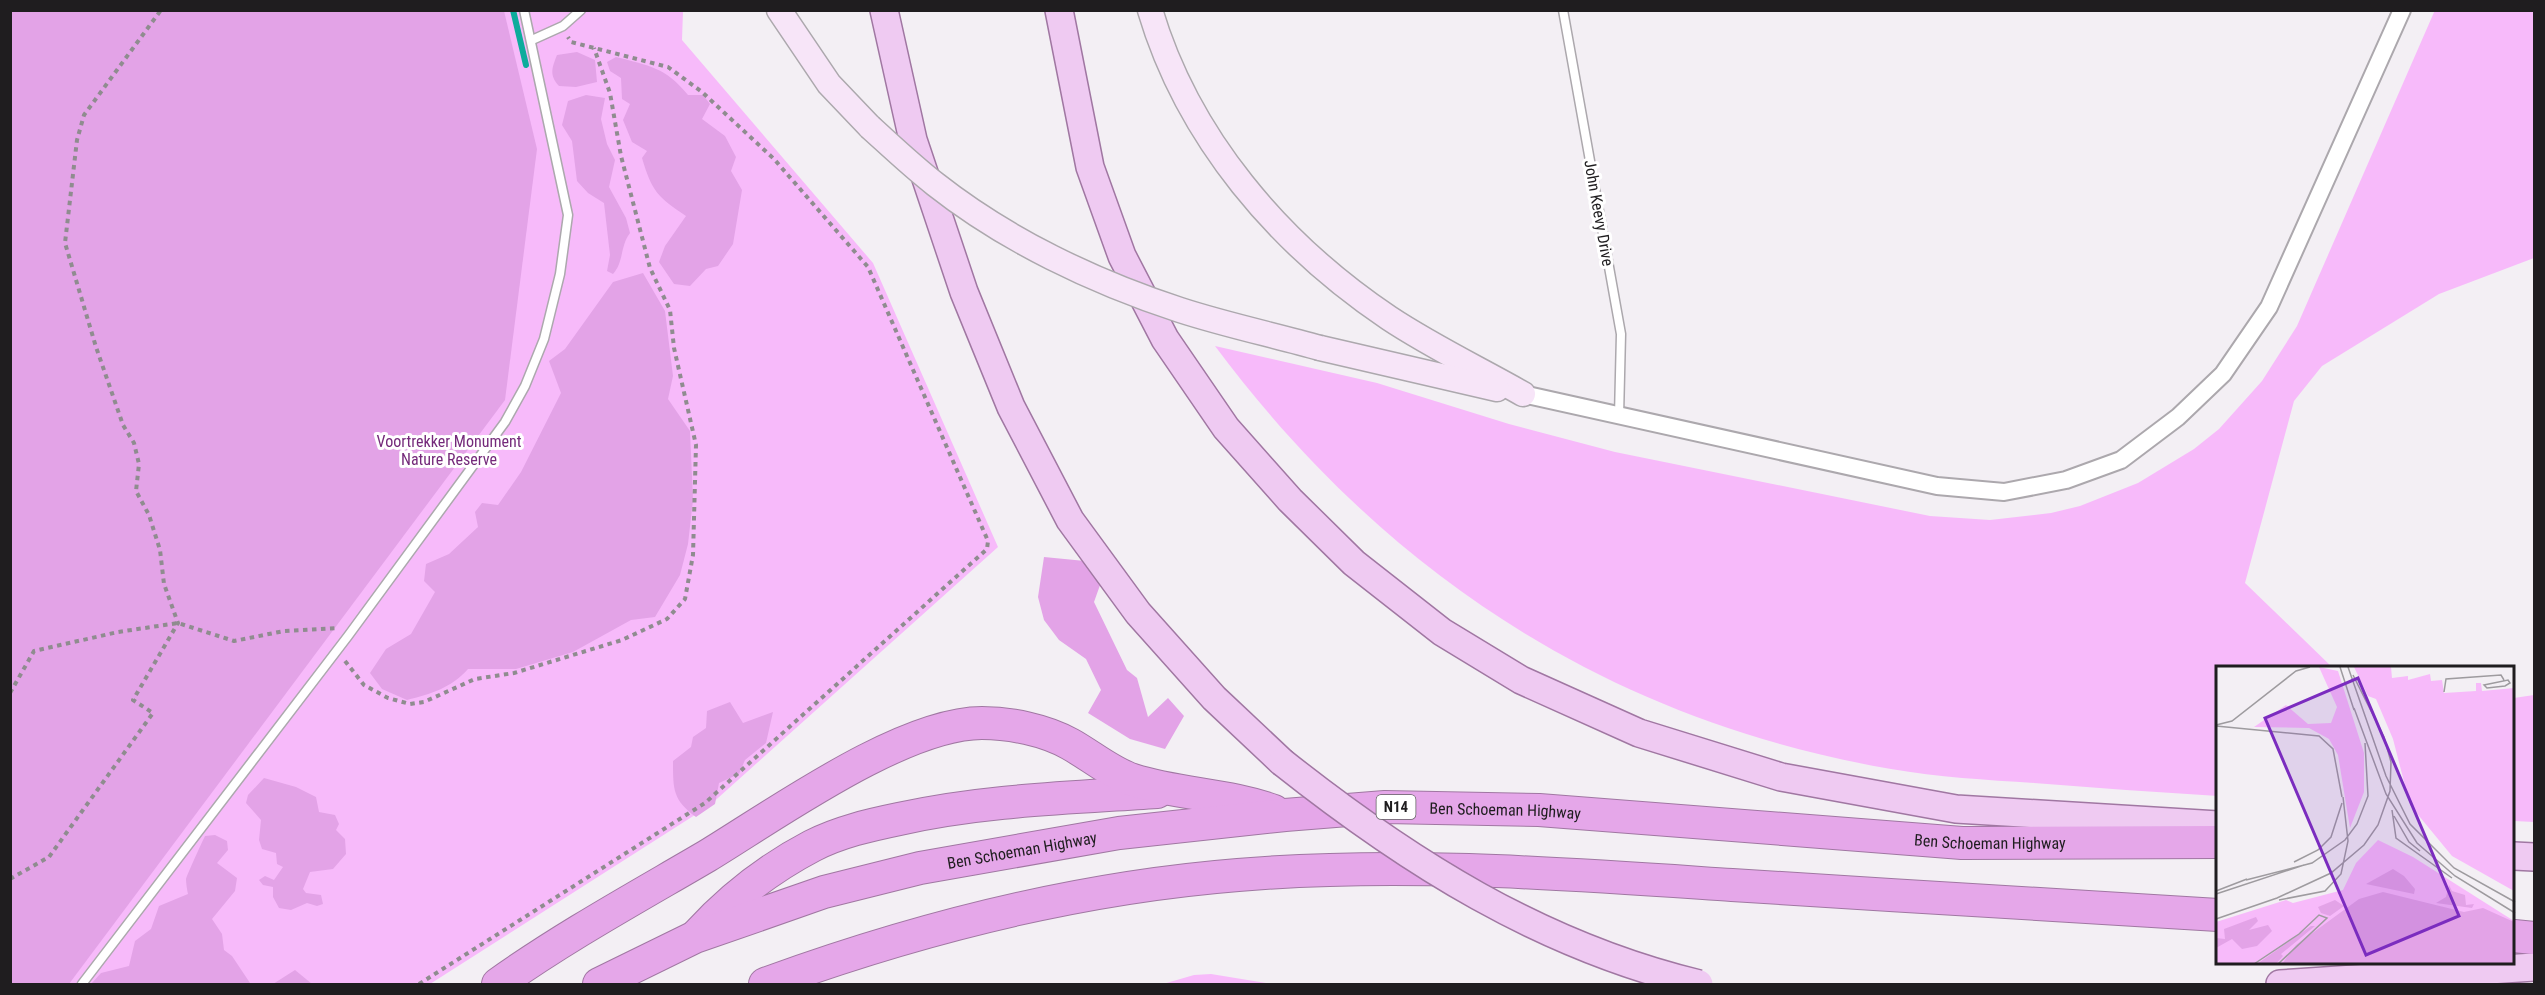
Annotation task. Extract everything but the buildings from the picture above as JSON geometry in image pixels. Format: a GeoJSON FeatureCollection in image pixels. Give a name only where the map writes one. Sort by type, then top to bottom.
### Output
{"type":"FeatureCollection","features":[{"type":"Feature","properties":{"kind":"highway"},"geometry":{"type":"LineString","coordinates":[[498,984],[558,944],[893,746],[952,726],[983,723],[1023,728],[1054,737],[1130,779],[1172,791]]}},
{"type":"Feature","properties":{"kind":"highway"},"geometry":{"type":"LineString","coordinates":[[695,937],[730,900],[769,872],[814,845],[860,828],[946,809],[1172,791],[1209,794],[1249,802],[1285,815]]}},
{"type":"Feature","properties":{"kind":"highway","name":"Ben Schoeman Highway"},"geometry":{"type":"LineString","coordinates":[[599,984],[695,937],[824,892],[920,868],[1119,833],[1285,815],[1386,807],[1539,810],[1962,843],[2216,842]]}},
{"type":"Feature","properties":{"kind":"highway"},"geometry":{"type":"LineString","coordinates":[[765,984],[840,957],[939,928],[1025,907],[1140,887],[1238,875],[1390,869],[1547,872],[2216,915]]}},
{"type":"Feature","properties":{"kind":"highway"},"geometry":{"type":"LineString","coordinates":[[2515,936],[2535,938]]}},
{"type":"Feature","properties":{"kind":"main road"},"geometry":{"type":"LineString","coordinates":[[779,10],[829,84],[870,127],[935,184],[984,218],[1050,256],[1108,283],[1180,310],[1320,348],[1523,394]]}},
{"type":"Feature","properties":{"kind":"main road"},"geometry":{"type":"LineString","coordinates":[[884,10],[914,140],[964,292],[1011,407],[1070,520],[1138,613],[1214,699],[1282,762],[1396,848],[1494,907],[1556,936],[1656,974],[1699,984]]}},
{"type":"Feature","properties":{"kind":"main road"},"geometry":{"type":"LineString","coordinates":[[1059,10],[1090,167],[1122,256],[1165,339],[1226,428],[1290,500],[1354,563],[1442,632],[1521,680],[1639,733],[1781,777],[1956,809],[2216,825]]}},
{"type":"Feature","properties":{"kind":"main road"},"geometry":{"type":"LineString","coordinates":[[1150,10],[1160,42],[1208,138],[1231,172],[1275,222],[1320,266],[1390,319],[1523,394]]}},
{"type":"Feature","properties":{"kind":"main road"},"geometry":{"type":"LineString","coordinates":[[2515,856],[2535,857]]}},
{"type":"Feature","properties":{"kind":"main road"},"geometry":{"type":"LineString","coordinates":[[2280,984],[2535,967]]}},
{"type":"Feature","properties":{"kind":"street"},"geometry":{"type":"LineString","coordinates":[[1523,394],[1937,486],[2004,492],[2066,480],[2121,460],[2178,417],[2223,374],[2269,307],[2402,10]]}},
{"type":"Feature","properties":{"kind":"lane"},"geometry":{"type":"LineString","coordinates":[[81,984],[348,636],[504,422],[525,386],[543,339],[560,274],[568,215],[524,10]]}},
{"type":"Feature","properties":{"kind":"lane"},"geometry":{"type":"LineString","coordinates":[[532,40],[563,26],[581,10]]}},
{"type":"Feature","properties":{"kind":"lane","name":"John Keevy Drive"},"geometry":{"type":"LineString","coordinates":[[1563,10],[1621,334],[1619,417]]}},
{"type":"Feature","properties":{"kind":"path"},"geometry":{"type":"LineString","coordinates":[[161,10],[84,116],[77,140],[65,243],[96,346],[123,424],[134,443],[139,464],[136,491],[149,515],[159,550],[164,584],[178,623]]}},
{"type":"Feature","properties":{"kind":"path"},"geometry":{"type":"LineString","coordinates":[[418,984],[705,803],[987,549],[988,541],[868,267],[774,159],[702,92],[668,67],[571,42],[563,26]]}},
{"type":"Feature","properties":{"kind":"path"},"geometry":{"type":"LineString","coordinates":[[336,652],[364,685],[388,698],[410,704],[424,702],[475,679],[514,674],[622,640],[667,619],[685,599],[693,555],[696,445],[674,348],[670,310],[650,268],[621,156],[610,93],[594,48]]}},
{"type":"Feature","properties":{"kind":"path"},"geometry":{"type":"LineString","coordinates":[[10,879],[49,857],[153,713],[133,700],[178,623]]}},
{"type":"Feature","properties":{"kind":"path"},"geometry":{"type":"LineString","coordinates":[[10,693],[34,651],[118,632],[178,623],[234,641],[284,631],[337,627],[348,636]]}},
{"type":"Feature","properties":{"kind":"green space"},"geometry":{"type":"Polygon","coordinates":[[[2435,10],[2534,11],[2534,258],[2439,294],[2322,366],[2294,401],[2245,583],[2331,666],[2216,666],[2216,796],[1980,779],[1891,769],[1788,746],[1690,714],[1598,674],[1511,625],[1429,567],[1353,501],[1281,428],[1215,346],[1377,383],[1509,424],[1615,452],[1930,516],[1990,520],[2051,513],[2080,506],[2138,483],[2194,449],[2219,429],[2262,381],[2297,326],[2435,10]]]}},
{"type":"Feature","properties":{"kind":"green space","name":"Voortrekker Monument Nature Reserve"},"geometry":{"type":"Polygon","coordinates":[[[10,11],[683,11],[682,40],[873,263],[998,547],[709,806],[430,984],[11,984],[10,11]]]}},
{"type":"Feature","properties":{"kind":"green space"},"geometry":{"type":"Polygon","coordinates":[[[10,11],[504,11],[537,149],[505,400],[69,984],[11,984],[10,11]]]}},
{"type":"Feature","properties":{"kind":"green space"},"geometry":{"type":"Polygon","coordinates":[[[577,52],[595,60],[597,82],[576,87],[559,86],[552,71],[557,55],[577,52]]]}},
{"type":"Feature","properties":{"kind":"green space"},"geometry":{"type":"Polygon","coordinates":[[[616,57],[664,73],[688,95],[703,95],[710,104],[702,119],[725,136],[736,157],[731,171],[742,190],[733,244],[718,266],[706,269],[690,286],[674,284],[659,262],[665,246],[686,216],[657,193],[649,179],[642,158],[647,151],[632,142],[623,120],[630,104],[622,99],[621,78],[610,71],[607,62],[616,57]]]}},
{"type":"Feature","properties":{"kind":"green space"},"geometry":{"type":"Polygon","coordinates":[[[586,95],[605,98],[601,119],[607,144],[615,160],[609,187],[626,218],[630,233],[613,274],[607,271],[610,255],[604,203],[588,193],[577,181],[572,141],[562,125],[568,101],[586,95]]]}},
{"type":"Feature","properties":{"kind":"green space"},"geometry":{"type":"Polygon","coordinates":[[[643,273],[665,311],[673,376],[668,399],[690,431],[693,500],[688,544],[680,575],[655,617],[631,620],[573,652],[516,669],[468,669],[448,686],[416,698],[407,700],[382,689],[370,673],[386,649],[411,634],[435,592],[424,581],[426,564],[449,554],[478,527],[475,512],[482,503],[498,505],[521,472],[561,393],[549,361],[565,349],[613,282],[643,273]]]}},
{"type":"Feature","properties":{"kind":"green space"},"geometry":{"type":"Polygon","coordinates":[[[1044,557],[1085,561],[1104,574],[1094,602],[1127,670],[1137,678],[1148,717],[1168,698],[1184,716],[1165,749],[1130,739],[1088,713],[1101,690],[1086,659],[1059,640],[1044,620],[1038,597],[1044,557]]]}},
{"type":"Feature","properties":{"kind":"green space"},"geometry":{"type":"Polygon","coordinates":[[[2534,695],[2534,822],[2515,821],[2515,698],[2534,695]]]}},
{"type":"Feature","properties":{"kind":"green space"},"geometry":{"type":"Polygon","coordinates":[[[730,702],[743,723],[773,712],[766,743],[745,760],[739,774],[719,783],[715,804],[696,817],[688,811],[676,794],[673,761],[691,747],[693,737],[706,728],[707,711],[730,702]]]}},
{"type":"Feature","properties":{"kind":"green space"},"geometry":{"type":"Polygon","coordinates":[[[264,778],[296,787],[316,797],[319,812],[335,815],[339,824],[336,830],[345,839],[346,854],[333,869],[310,872],[303,889],[306,893],[321,895],[323,904],[317,906],[307,903],[291,910],[279,908],[273,897],[273,887],[263,885],[259,880],[265,876],[274,880],[283,867],[277,864],[276,853],[262,849],[259,840],[261,820],[246,803],[248,795],[264,778]]]}},
{"type":"Feature","properties":{"kind":"green space"},"geometry":{"type":"Polygon","coordinates":[[[215,835],[227,841],[228,850],[217,863],[237,878],[235,891],[212,919],[222,934],[224,950],[232,956],[250,983],[258,984],[91,984],[101,973],[129,966],[135,941],[151,929],[159,906],[188,894],[186,879],[205,836],[215,835]]]}},
{"type":"Feature","properties":{"kind":"green space"},"geometry":{"type":"Polygon","coordinates":[[[295,970],[312,984],[273,984],[295,970]]]}},
{"type":"Feature","properties":{"kind":"green space"},"geometry":{"type":"Polygon","coordinates":[[[1211,974],[1275,984],[1163,984],[1194,975],[1211,974]]]}},
{"type":"Feature","properties":{"kind":"waterway"},"geometry":{"type":"LineString","coordinates":[[513,10],[526,65]]}}]}
